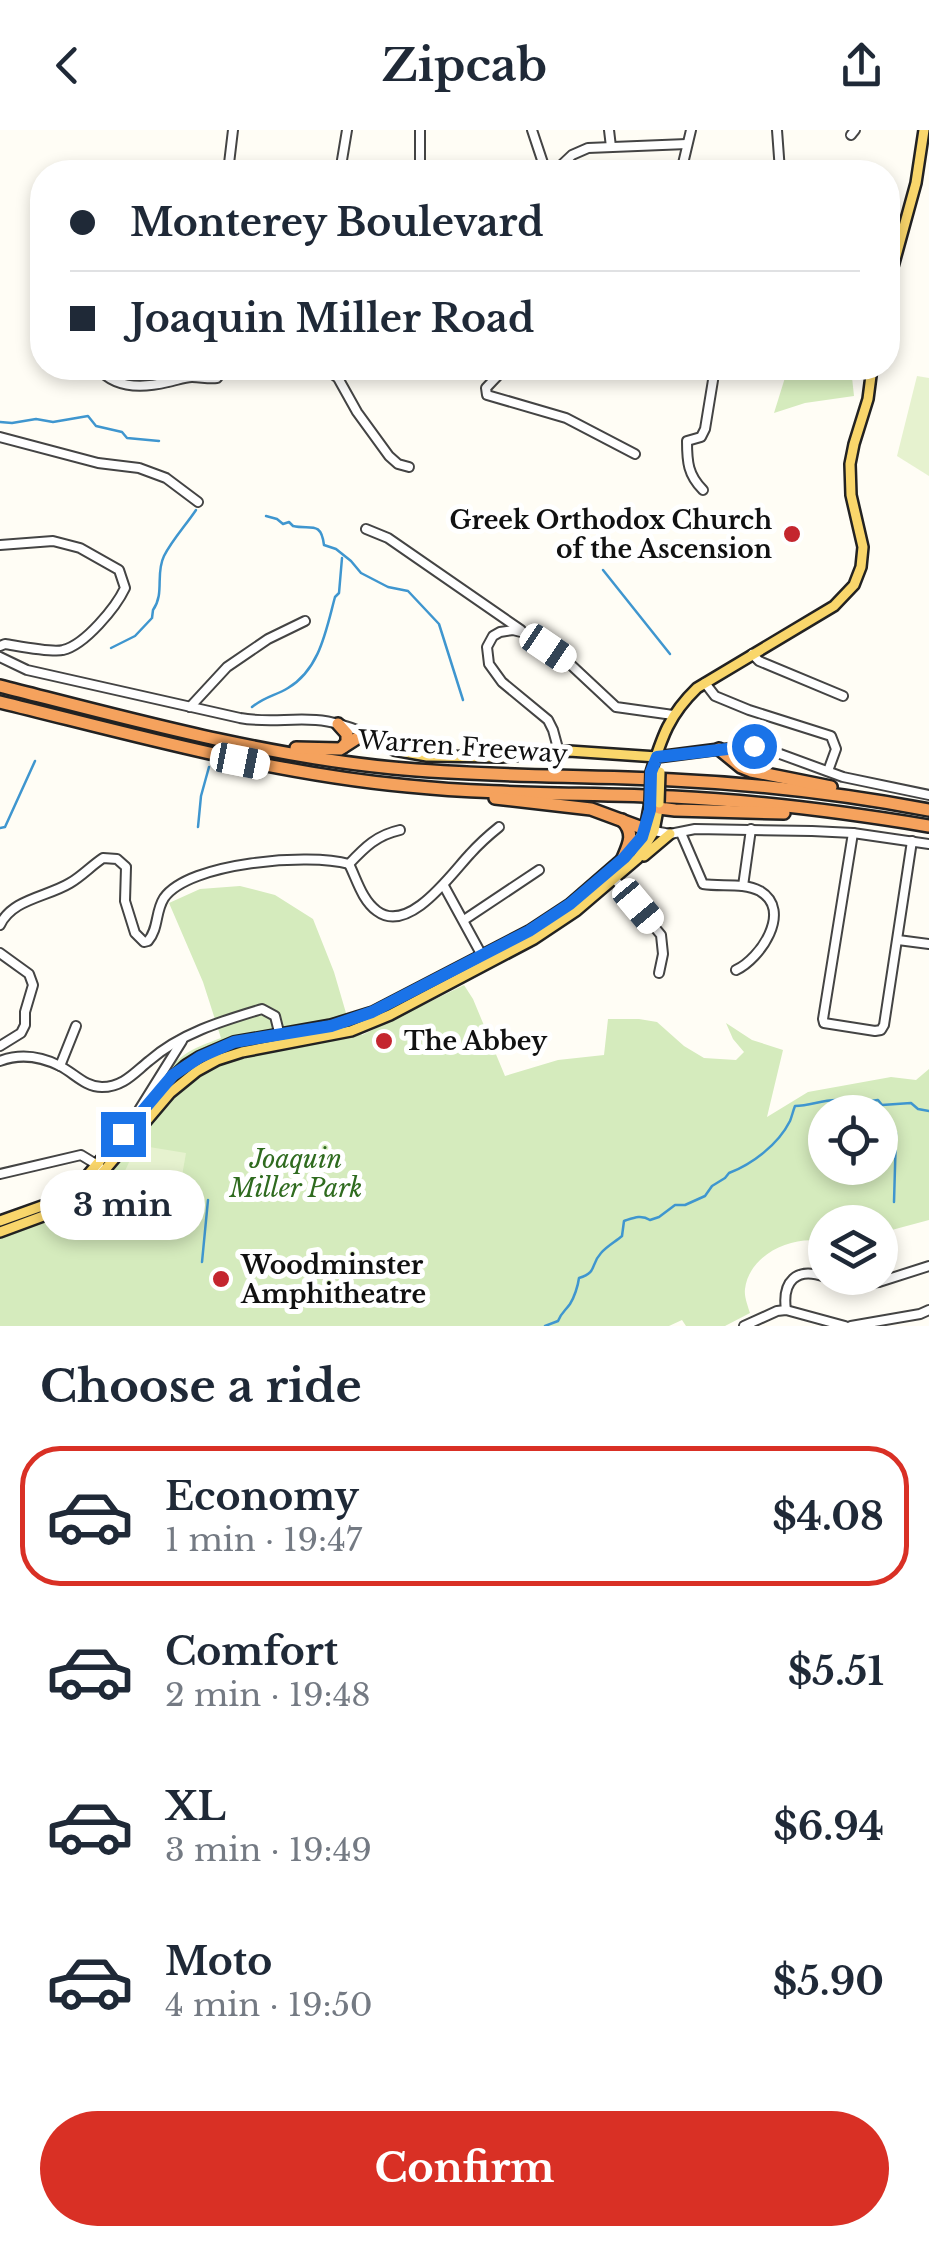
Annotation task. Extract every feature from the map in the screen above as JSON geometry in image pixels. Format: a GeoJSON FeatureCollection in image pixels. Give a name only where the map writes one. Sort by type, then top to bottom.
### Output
{"type":"FeatureCollection","features":[{"type":"Feature","properties":{"kind":"highway","name":"Warren Freeway"},"geometry":{"type":"LineString","coordinates":[[0,686],[295,755],[395,768],[774,788],[929,810]]}},
{"type":"Feature","properties":{"kind":"highway","name":"Warren Freeway"},"geometry":{"type":"LineString","coordinates":[[0,702],[240,761],[408,786],[720,800],[929,826]]}},
{"type":"Feature","properties":{"kind":"highway"},"geometry":{"type":"LineString","coordinates":[[338,724],[346,730],[348,738],[340,749]]}},
{"type":"Feature","properties":{"kind":"highway"},"geometry":{"type":"LineString","coordinates":[[188,733],[308,749],[340,749],[364,733]]}},
{"type":"Feature","properties":{"kind":"highway"},"geometry":{"type":"LineString","coordinates":[[751,771],[744,766],[743,755],[761,747]]}},
{"type":"Feature","properties":{"kind":"highway"},"geometry":{"type":"LineString","coordinates":[[719,749],[751,771],[846,790],[861,798]]}},
{"type":"Feature","properties":{"kind":"highway"},"geometry":{"type":"LineString","coordinates":[[467,791],[482,797],[582,808],[650,830]]}},
{"type":"Feature","properties":{"kind":"highway"},"geometry":{"type":"LineString","coordinates":[[656,804],[878,818]]}},
{"type":"Feature","properties":{"kind":"highway"},"geometry":{"type":"LineString","coordinates":[[614,816],[630,830],[626,862]]}},
{"type":"Feature","properties":{"kind":"main road"},"geometry":{"type":"LineString","coordinates":[[900,241],[916,183],[924,130]]}},
{"type":"Feature","properties":{"kind":"main road"},"geometry":{"type":"LineString","coordinates":[[626,862],[650,830],[656,804],[660,741],[686,698],[704,683],[834,606],[858,576],[863,547],[851,495],[850,464],[870,380]]}},
{"type":"Feature","properties":{"kind":"main road"},"geometry":{"type":"LineString","coordinates":[[364,733],[394,750],[418,755],[493,758],[559,752],[657,757],[719,749]]}},
{"type":"Feature","properties":{"kind":"main road"},"geometry":{"type":"LineString","coordinates":[[0,1220],[53,1202],[102,1168],[188,1076],[217,1060],[372,1012],[484,960],[626,862],[676,834]]}},
{"type":"Feature","properties":{"kind":"main road"},"geometry":{"type":"LineString","coordinates":[[0,1232],[65,1208],[88,1191],[123,1134],[186,1065],[234,1042],[280,1040]]}},
{"type":"Feature","properties":{"kind":"street"},"geometry":{"type":"LineString","coordinates":[[229,160],[232,130]]}},
{"type":"Feature","properties":{"kind":"street"},"geometry":{"type":"LineString","coordinates":[[342,160],[346,130]]}},
{"type":"Feature","properties":{"kind":"street"},"geometry":{"type":"LineString","coordinates":[[420,130],[420,160]]}},
{"type":"Feature","properties":{"kind":"street"},"geometry":{"type":"LineString","coordinates":[[532,130],[542,160]]}},
{"type":"Feature","properties":{"kind":"street"},"geometry":{"type":"LineString","coordinates":[[609,130],[610,146]]}},
{"type":"Feature","properties":{"kind":"street"},"geometry":{"type":"LineString","coordinates":[[684,160],[690,130]]}},
{"type":"Feature","properties":{"kind":"street"},"geometry":{"type":"LineString","coordinates":[[777,130],[779,160]]}},
{"type":"Feature","properties":{"kind":"street"},"geometry":{"type":"LineString","coordinates":[[567,160],[588,148],[687,144]]}},
{"type":"Feature","properties":{"kind":"street"},"geometry":{"type":"LineString","coordinates":[[112,380],[123,385],[172,380]]}},
{"type":"Feature","properties":{"kind":"street"},"geometry":{"type":"LineString","coordinates":[[339,380],[389,456],[409,468]]}},
{"type":"Feature","properties":{"kind":"street"},"geometry":{"type":"LineString","coordinates":[[494,380],[486,388],[487,395],[566,418],[635,454]]}},
{"type":"Feature","properties":{"kind":"street"},"geometry":{"type":"LineString","coordinates":[[703,490],[690,472],[687,440],[701,437],[705,429],[713,380]]}},
{"type":"Feature","properties":{"kind":"street"},"geometry":{"type":"LineString","coordinates":[[0,437],[98,464],[139,468],[166,478],[198,502]]}},
{"type":"Feature","properties":{"kind":"street"},"geometry":{"type":"LineString","coordinates":[[366,529],[388,538],[570,664],[616,706],[673,715]]}},
{"type":"Feature","properties":{"kind":"street"},"geometry":{"type":"LineString","coordinates":[[0,545],[53,541],[80,548],[118,570],[125,588],[118,602],[85,637],[62,650],[0,646]]}},
{"type":"Feature","properties":{"kind":"street"},"geometry":{"type":"LineString","coordinates":[[189,707],[227,667],[268,639],[306,621]]}},
{"type":"Feature","properties":{"kind":"street"},"geometry":{"type":"LineString","coordinates":[[525,633],[506,630],[493,636],[487,647],[489,664],[502,682],[548,720],[559,752]]}},
{"type":"Feature","properties":{"kind":"street"},"geometry":{"type":"LineString","coordinates":[[752,654],[759,661],[842,696]]}},
{"type":"Feature","properties":{"kind":"street"},"geometry":{"type":"LineString","coordinates":[[0,657],[27,670],[189,707],[261,721],[338,724],[364,733]]}},
{"type":"Feature","properties":{"kind":"street"},"geometry":{"type":"LineString","coordinates":[[704,683],[715,696],[831,736],[836,749],[828,772]]}},
{"type":"Feature","properties":{"kind":"street"},"geometry":{"type":"LineString","coordinates":[[719,749],[761,747],[828,772],[929,794]]}},
{"type":"Feature","properties":{"kind":"street"},"geometry":{"type":"LineString","coordinates":[[0,925],[11,910],[76,880],[103,858],[117,858],[126,867],[125,901],[135,933],[144,942],[155,932],[165,898],[186,882],[236,866],[301,858],[349,864],[372,906],[392,917],[409,912],[444,886],[473,850],[500,827]]}},
{"type":"Feature","properties":{"kind":"street"},"geometry":{"type":"LineString","coordinates":[[650,830],[676,834],[695,829],[853,833],[929,844]]}},
{"type":"Feature","properties":{"kind":"street"},"geometry":{"type":"LineString","coordinates":[[743,886],[751,829]]}},
{"type":"Feature","properties":{"kind":"street"},"geometry":{"type":"LineString","coordinates":[[349,864],[370,842],[400,830]]}},
{"type":"Feature","properties":{"kind":"street"},"geometry":{"type":"LineString","coordinates":[[853,833],[824,1023],[875,1032],[884,1025],[912,841]]}},
{"type":"Feature","properties":{"kind":"street"},"geometry":{"type":"LineString","coordinates":[[676,834],[703,884],[757,889],[774,908],[771,930],[763,946],[744,967],[736,970]]}},
{"type":"Feature","properties":{"kind":"street"},"geometry":{"type":"LineString","coordinates":[[464,920],[539,870]]}},
{"type":"Feature","properties":{"kind":"street"},"geometry":{"type":"LineString","coordinates":[[612,875],[661,936],[664,954],[658,973]]}},
{"type":"Feature","properties":{"kind":"street"},"geometry":{"type":"LineString","coordinates":[[444,886],[484,960]]}},
{"type":"Feature","properties":{"kind":"street"},"geometry":{"type":"LineString","coordinates":[[898,940],[929,944]]}},
{"type":"Feature","properties":{"kind":"street"},"geometry":{"type":"LineString","coordinates":[[0,952],[29,974],[33,986],[26,1026],[0,1046]]}},
{"type":"Feature","properties":{"kind":"street"},"geometry":{"type":"LineString","coordinates":[[0,1061],[28,1055],[102,1087],[129,1079],[157,1054],[184,1038],[262,1009],[275,1016],[280,1040]]}},
{"type":"Feature","properties":{"kind":"street"},"geometry":{"type":"LineString","coordinates":[[60,1066],[76,1026]]}},
{"type":"Feature","properties":{"kind":"street"},"geometry":{"type":"LineString","coordinates":[[123,1134],[184,1038]]}},
{"type":"Feature","properties":{"kind":"street"},"geometry":{"type":"LineString","coordinates":[[0,1174],[81,1155],[102,1168]]}},
{"type":"Feature","properties":{"kind":"street"},"geometry":{"type":"LineString","coordinates":[[898,1276],[929,1266]]}},
{"type":"Feature","properties":{"kind":"street"},"geometry":{"type":"LineString","coordinates":[[786,1310],[786,1289],[795,1278],[808,1273]]}},
{"type":"Feature","properties":{"kind":"street"},"geometry":{"type":"LineString","coordinates":[[744,1326],[786,1310],[848,1326],[929,1310]]}},
{"type":"Feature","properties":{"kind":"green space"},"geometry":{"type":"Polygon","coordinates":[[[917,376],[929,378],[929,476],[897,456],[917,376]]]}},
{"type":"Feature","properties":{"kind":"green space"},"geometry":{"type":"Polygon","coordinates":[[[784,380],[852,380],[854,396],[805,403],[774,413],[784,380]]]}},
{"type":"Feature","properties":{"kind":"green space","name":"Joaquin Miller Park"},"geometry":{"type":"Polygon","coordinates":[[[240,886],[275,895],[313,919],[346,1013],[362,1035],[464,985],[505,1076],[558,1060],[604,1055],[608,1019],[657,1022],[704,1058],[736,1060],[744,1052],[726,1023],[752,1040],[783,1050],[767,1117],[808,1092],[891,1077],[916,1080],[929,1069],[929,1220],[898,1228],[898,1205],[808,1205],[808,1240],[775,1249],[755,1266],[745,1289],[750,1313],[725,1326],[686,1326],[682,1320],[669,1326],[0,1326],[0,1217],[41,1202],[72,1182],[125,1121],[124,1131],[166,1071],[193,1050],[221,1038],[203,982],[169,903],[200,889],[240,886]]]}},
{"type":"Feature","properties":{"kind":"green space"},"geometry":{"type":"Polygon","coordinates":[[[137,1145],[186,1153],[182,1176],[137,1194],[124,1191],[124,1173],[137,1145]]]}},
{"type":"Feature","properties":{"kind":"waterway"},"geometry":{"type":"LineString","coordinates":[[0,422],[53,422],[88,416],[96,426],[122,432],[127,438],[159,441]]}},
{"type":"Feature","properties":{"kind":"waterway"},"geometry":{"type":"LineString","coordinates":[[111,648],[135,636],[152,618],[164,556],[196,510]]}},
{"type":"Feature","properties":{"kind":"waterway"},"geometry":{"type":"LineString","coordinates":[[266,516],[283,524],[317,529],[324,545],[336,549],[361,573],[388,587],[408,591],[439,624],[463,700]]}},
{"type":"Feature","properties":{"kind":"waterway"},"geometry":{"type":"LineString","coordinates":[[252,707],[299,680],[315,660],[339,593],[342,558]]}},
{"type":"Feature","properties":{"kind":"waterway"},"geometry":{"type":"LineString","coordinates":[[603,570],[670,654]]}},
{"type":"Feature","properties":{"kind":"waterway"},"geometry":{"type":"LineString","coordinates":[[0,828],[5,827],[35,761]]}},
{"type":"Feature","properties":{"kind":"waterway"},"geometry":{"type":"LineString","coordinates":[[198,827],[209,767]]}},
{"type":"Feature","properties":{"kind":"waterway"},"geometry":{"type":"LineString","coordinates":[[545,1326],[558,1321],[573,1299],[579,1278],[589,1273],[601,1253],[622,1236],[624,1221],[640,1217],[650,1220],[675,1205],[705,1196],[729,1173],[771,1146],[785,1130],[795,1106],[831,1100],[878,1100],[882,1105],[911,1103],[929,1111]]}},
{"type":"Feature","properties":{"kind":"waterway"},"geometry":{"type":"LineString","coordinates":[[894,1185],[894,1202]]}},
{"type":"Feature","properties":{"kind":"waterway"},"geometry":{"type":"LineString","coordinates":[[202,1262],[208,1200]]}},
{"type":"Feature","properties":{"kind":"place","name":"Greek Orthodox Church of the Ascension"},"geometry":{"type":"Point","coordinates":[792,534]}},
{"type":"Feature","properties":{"kind":"place","name":"The Abbey"},"geometry":{"type":"Point","coordinates":[384,1041]}},
{"type":"Feature","properties":{"kind":"place","name":"Woodminster Amphitheatre"},"geometry":{"type":"Point","coordinates":[221,1279]}},
{"type":"Feature","properties":{"kind":"route"},"geometry":{"type":"LineString","coordinates":[[123,1134],[173,1075],[200,1057],[234,1042],[331,1026],[372,1012],[529,931],[570,904],[624,858],[642,837],[650,810],[651,772],[657,757],[754,746]]}}]}
